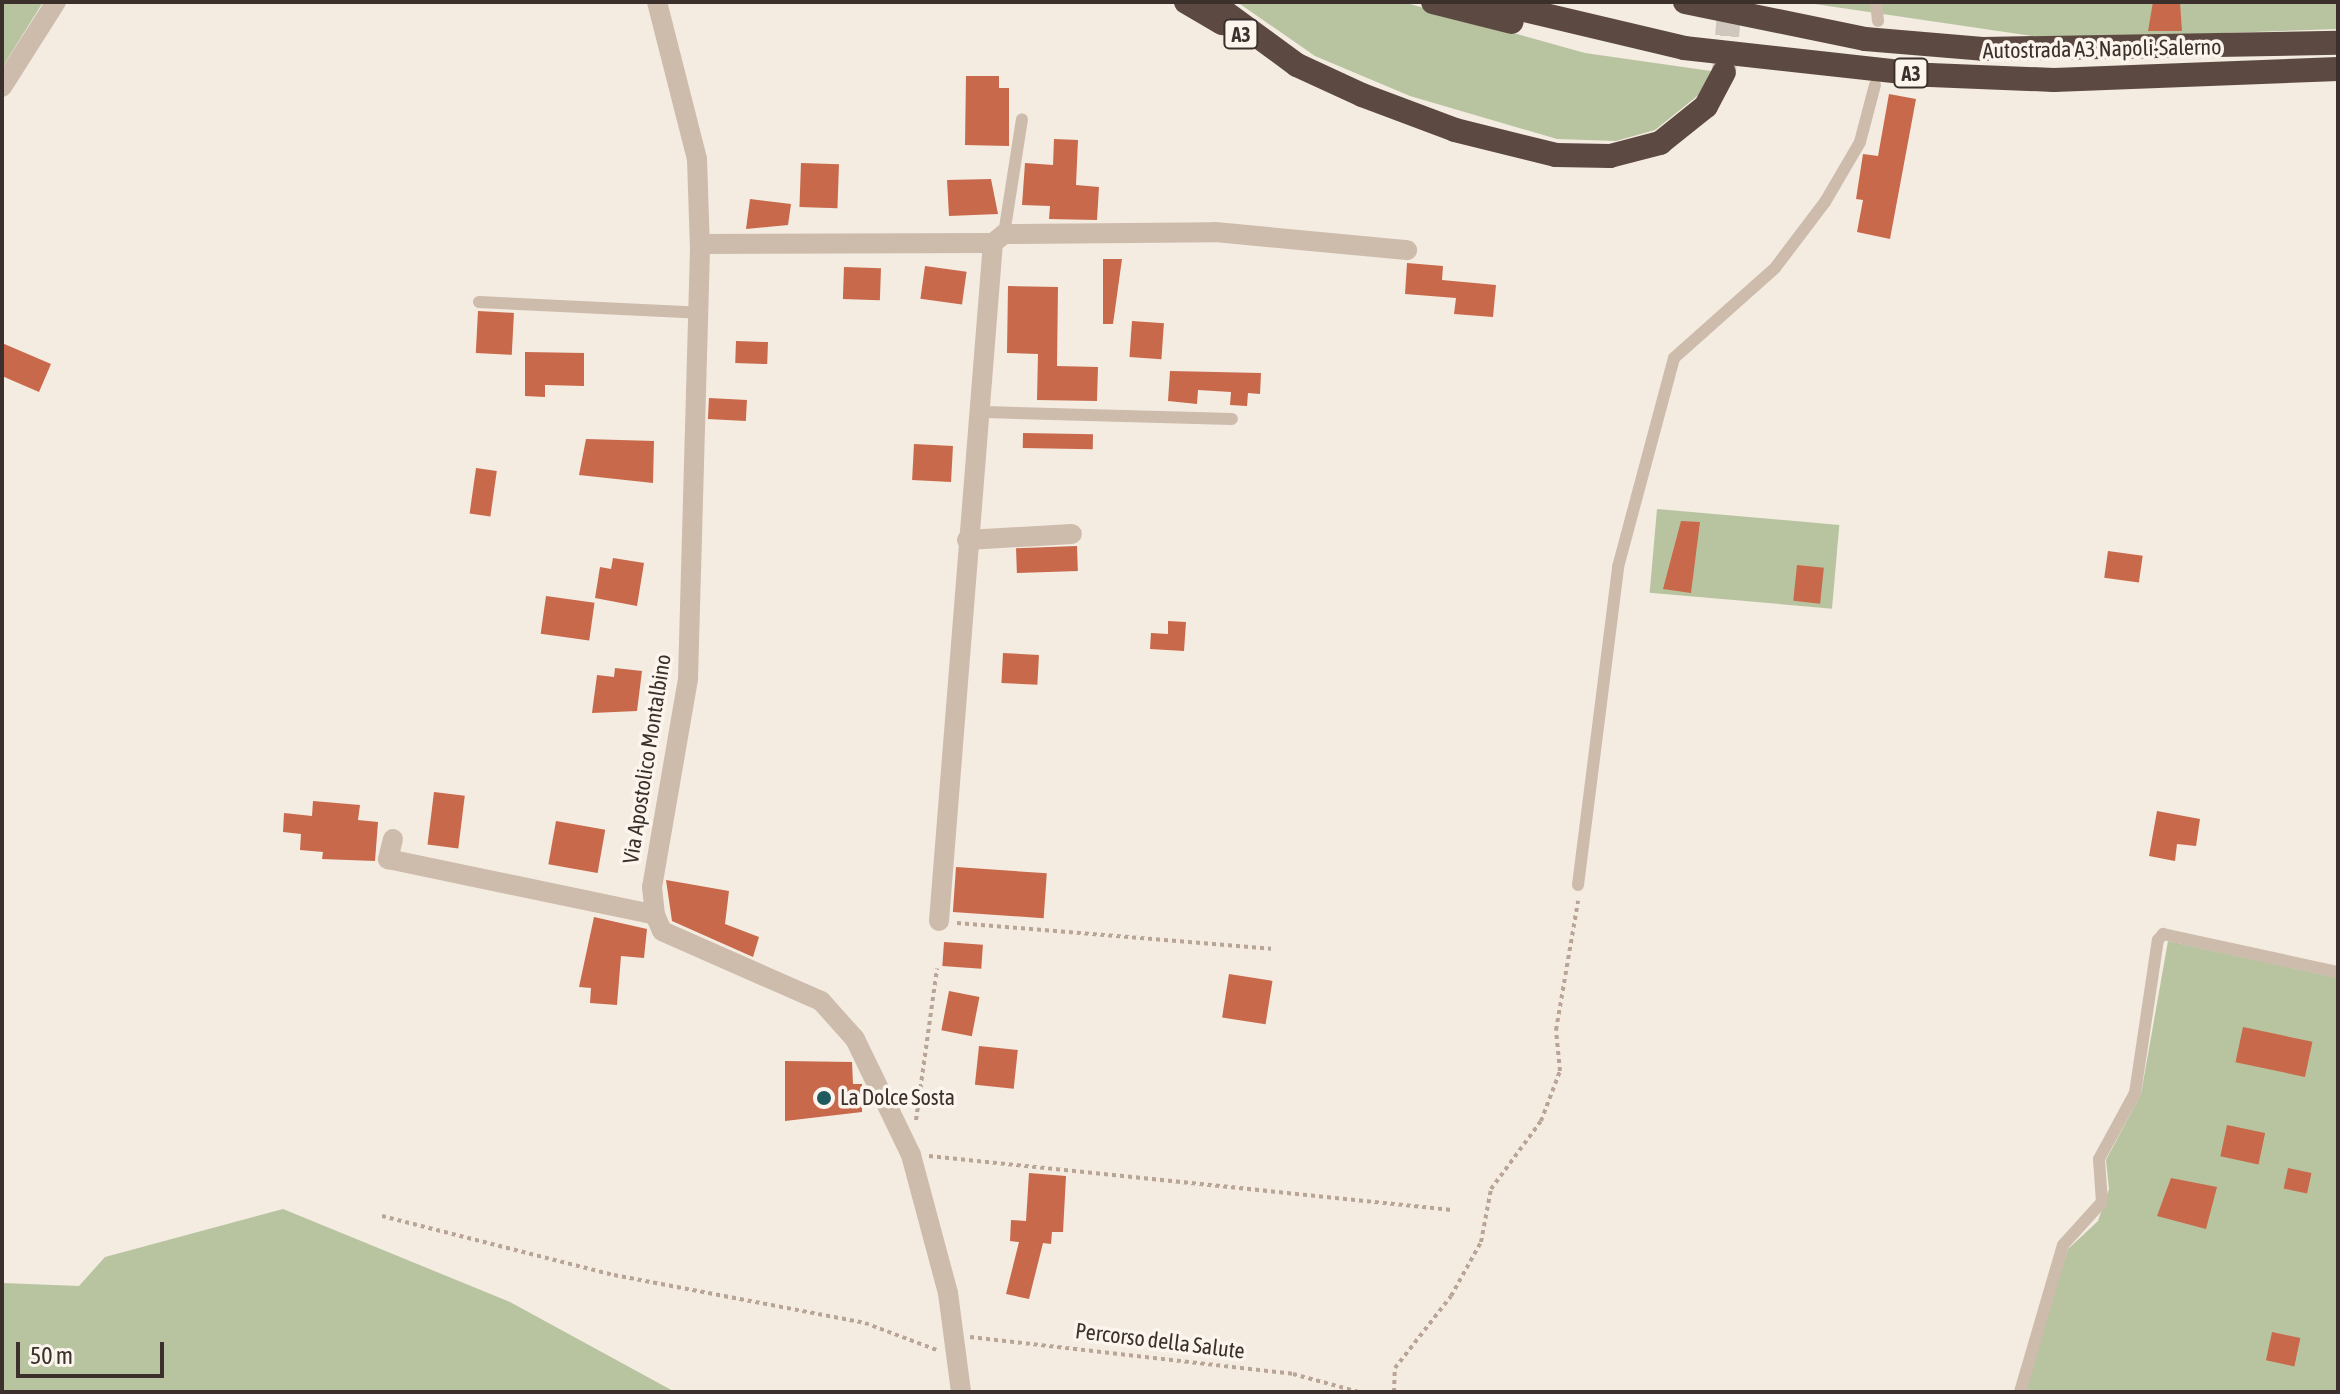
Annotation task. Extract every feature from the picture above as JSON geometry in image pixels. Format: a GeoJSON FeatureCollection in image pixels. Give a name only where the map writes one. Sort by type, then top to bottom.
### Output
{"type":"FeatureCollection","features":[{"type":"Feature","properties":{"kind":"highway","name":"A3"},"geometry":{"type":"LineString","coordinates":[[1186,2],[1297,65],[1455,130],[1583,157],[1636,150],[1678,133],[1706,106],[1724,72]]}},
{"type":"Feature","properties":{"kind":"highway","name":"A3"},"geometry":{"type":"LineString","coordinates":[[1211,2],[1297,65]]}},
{"type":"Feature","properties":{"kind":"highway","name":"A3"},"geometry":{"type":"LineString","coordinates":[[1433,2],[1549,29],[1624,36]]}},
{"type":"Feature","properties":{"kind":"highway","name":"Autostrada A3 Napoli-Salerno"},"geometry":{"type":"LineString","coordinates":[[1490,2],[1624,36],[1787,63],[1930,75],[2054,80],[2338,69]]}},
{"type":"Feature","properties":{"kind":"highway","name":"Autostrada A3 Napoli-Salerno"},"geometry":{"type":"LineString","coordinates":[[1685,2],[1865,39],[1983,49],[2338,43]]}},
{"type":"Feature","properties":{"kind":"street"},"geometry":{"type":"LineString","coordinates":[[4,81],[56,2]]}},
{"type":"Feature","properties":{"kind":"street","name":"Via Apostolico Montalbino"},"geometry":{"type":"LineString","coordinates":[[655,915],[652,887],[688,679],[700,313],[697,159],[657,2]]}},
{"type":"Feature","properties":{"kind":"street"},"geometry":{"type":"LineString","coordinates":[[700,244],[1215,232],[1407,250]]}},
{"type":"Feature","properties":{"kind":"street"},"geometry":{"type":"LineString","coordinates":[[939,921],[967,540],[984,412],[999,239]]}},
{"type":"Feature","properties":{"kind":"street"},"geometry":{"type":"LineString","coordinates":[[967,540],[1072,534]]}},
{"type":"Feature","properties":{"kind":"street"},"geometry":{"type":"LineString","coordinates":[[393,839],[388,859],[655,915],[662,931],[821,1001],[855,1039],[911,1155],[955,1336],[961,1392]]}},
{"type":"Feature","properties":{"kind":"lane"},"geometry":{"type":"LineString","coordinates":[[1876,2],[1878,21]]}},
{"type":"Feature","properties":{"kind":"lane"},"geometry":{"type":"LineString","coordinates":[[1578,885],[1618,567],[1674,358],[1775,268],[1825,202],[1860,142],[1875,85]]}},
{"type":"Feature","properties":{"kind":"lane"},"geometry":{"type":"LineString","coordinates":[[999,239],[1022,119]]}},
{"type":"Feature","properties":{"kind":"lane"},"geometry":{"type":"LineString","coordinates":[[479,302],[700,313]]}},
{"type":"Feature","properties":{"kind":"lane"},"geometry":{"type":"LineString","coordinates":[[984,412],[1232,419]]}},
{"type":"Feature","properties":{"kind":"lane"},"geometry":{"type":"LineString","coordinates":[[2020,1392],[2063,1245],[2102,1202],[2099,1159],[2135,1093],[2158,940],[2163,934],[2338,972]]}},
{"type":"Feature","properties":{"kind":"path"},"geometry":{"type":"LineString","coordinates":[[1394,1392],[1395,1368],[1451,1296],[1481,1242],[1491,1189],[1541,1121],[1560,1071],[1556,1030],[1578,885]]}},
{"type":"Feature","properties":{"kind":"path"},"geometry":{"type":"LineString","coordinates":[[939,921],[1271,949]]}},
{"type":"Feature","properties":{"kind":"path"},"geometry":{"type":"LineString","coordinates":[[937,968],[911,1155],[1452,1210]]}},
{"type":"Feature","properties":{"kind":"path"},"geometry":{"type":"LineString","coordinates":[[382,1216],[614,1275],[865,1323],[957,1359]]}},
{"type":"Feature","properties":{"kind":"path","name":"Percorso della Salute"},"geometry":{"type":"LineString","coordinates":[[955,1336],[1271,1371],[1359,1392]]}},
{"type":"Feature","properties":{"kind":"green space"},"geometry":{"type":"Polygon","coordinates":[[[2,2],[43,2],[2,68],[2,2]]]}},
{"type":"Feature","properties":{"kind":"green space"},"geometry":{"type":"Polygon","coordinates":[[[1237,2],[1403,2],[1585,53],[1711,71],[1701,93],[1655,130],[1616,141],[1557,139],[1410,96],[1315,56],[1237,2]]]}},
{"type":"Feature","properties":{"kind":"green space"},"geometry":{"type":"Polygon","coordinates":[[[1801,2],[2338,2],[2338,29],[2052,39],[1801,2]]]}},
{"type":"Feature","properties":{"kind":"green space"},"geometry":{"type":"Polygon","coordinates":[[[1657,509],[1839,525],[1832,609],[1650,593],[1657,509]]]}},
{"type":"Feature","properties":{"kind":"green space"},"geometry":{"type":"Polygon","coordinates":[[[2168,941],[2338,978],[2338,1392],[2024,1392],[2068,1249],[2098,1221],[2109,1189],[2106,1160],[2141,1094],[2168,941]]]}},
{"type":"Feature","properties":{"kind":"green space"},"geometry":{"type":"Polygon","coordinates":[[[283,1209],[510,1302],[675,1392],[2,1392],[2,1283],[79,1286],[105,1257],[283,1209]]]}},
{"type":"Feature","properties":{"kind":"building"},"geometry":{"type":"Polygon","coordinates":[[[2153,2],[2180,2],[2182,31],[2148,31],[2153,2]]]}},
{"type":"Feature","properties":{"kind":"building"},"geometry":{"type":"Polygon","coordinates":[[[966,76],[999,76],[999,88],[1009,88],[1009,146],[965,145],[966,76]]]}},
{"type":"Feature","properties":{"kind":"building"},"geometry":{"type":"Polygon","coordinates":[[[1889,94],[1916,99],[1890,239],[1857,232],[1863,200],[1856,199],[1863,154],[1878,156],[1889,94]]]}},
{"type":"Feature","properties":{"kind":"building"},"geometry":{"type":"Polygon","coordinates":[[[1054,139],[1078,140],[1076,185],[1099,187],[1097,220],[1049,219],[1050,206],[1022,205],[1025,163],[1053,165],[1054,139]]]}},
{"type":"Feature","properties":{"kind":"building"},"geometry":{"type":"Polygon","coordinates":[[[801,163],[839,164],[837,208],[799,207],[801,163]]]}},
{"type":"Feature","properties":{"kind":"building"},"geometry":{"type":"Polygon","coordinates":[[[991,179],[998,214],[949,216],[947,180],[991,179]]]}},
{"type":"Feature","properties":{"kind":"building"},"geometry":{"type":"Polygon","coordinates":[[[750,199],[791,204],[788,225],[746,229],[750,199]]]}},
{"type":"Feature","properties":{"kind":"building"},"geometry":{"type":"Polygon","coordinates":[[[1103,259],[1122,259],[1113,324],[1103,324],[1103,259]]]}},
{"type":"Feature","properties":{"kind":"building"},"geometry":{"type":"Polygon","coordinates":[[[1407,263],[1443,266],[1442,280],[1496,285],[1493,317],[1454,314],[1456,298],[1405,294],[1407,263]]]}},
{"type":"Feature","properties":{"kind":"building"},"geometry":{"type":"Polygon","coordinates":[[[925,266],[967,272],[962,305],[920,299],[925,266]]]}},
{"type":"Feature","properties":{"kind":"building"},"geometry":{"type":"Polygon","coordinates":[[[844,267],[881,268],[880,300],[843,299],[844,267]]]}},
{"type":"Feature","properties":{"kind":"building"},"geometry":{"type":"Polygon","coordinates":[[[1008,286],[1058,287],[1057,366],[1098,367],[1097,401],[1037,400],[1038,354],[1007,353],[1008,286]]]}},
{"type":"Feature","properties":{"kind":"building"},"geometry":{"type":"Polygon","coordinates":[[[478,311],[514,313],[512,355],[476,353],[478,311]]]}},
{"type":"Feature","properties":{"kind":"building"},"geometry":{"type":"Polygon","coordinates":[[[1132,321],[1164,323],[1161,359],[1129,357],[1132,321]]]}},
{"type":"Feature","properties":{"kind":"building"},"geometry":{"type":"Polygon","coordinates":[[[736,341],[768,342],[767,364],[735,363],[736,341]]]}},
{"type":"Feature","properties":{"kind":"building"},"geometry":{"type":"Polygon","coordinates":[[[2,343],[51,364],[39,392],[2,376],[2,343]]]}},
{"type":"Feature","properties":{"kind":"building"},"geometry":{"type":"Polygon","coordinates":[[[525,352],[584,353],[584,386],[545,385],[545,397],[525,396],[525,352]]]}},
{"type":"Feature","properties":{"kind":"building"},"geometry":{"type":"Polygon","coordinates":[[[1170,371],[1261,373],[1260,394],[1248,393],[1247,406],[1230,405],[1231,392],[1198,390],[1197,404],[1168,401],[1170,371]]]}},
{"type":"Feature","properties":{"kind":"building"},"geometry":{"type":"Polygon","coordinates":[[[709,398],[747,400],[746,421],[708,419],[709,398]]]}},
{"type":"Feature","properties":{"kind":"building"},"geometry":{"type":"Polygon","coordinates":[[[1023,433],[1093,434],[1093,449],[1023,448],[1023,433]]]}},
{"type":"Feature","properties":{"kind":"building"},"geometry":{"type":"Polygon","coordinates":[[[586,439],[654,441],[653,483],[579,475],[586,439]]]}},
{"type":"Feature","properties":{"kind":"building"},"geometry":{"type":"Polygon","coordinates":[[[914,444],[953,446],[951,482],[912,480],[914,444]]]}},
{"type":"Feature","properties":{"kind":"building"},"geometry":{"type":"Polygon","coordinates":[[[476,468],[497,471],[490,516],[470,514],[476,468]]]}},
{"type":"Feature","properties":{"kind":"building"},"geometry":{"type":"Polygon","coordinates":[[[1681,521],[1700,522],[1691,593],[1663,589],[1681,521]]]}},
{"type":"Feature","properties":{"kind":"building"},"geometry":{"type":"Polygon","coordinates":[[[1077,546],[1078,571],[1017,573],[1016,548],[1077,546]]]}},
{"type":"Feature","properties":{"kind":"building"},"geometry":{"type":"Polygon","coordinates":[[[2108,551],[2143,556],[2139,583],[2104,578],[2108,551]]]}},
{"type":"Feature","properties":{"kind":"building"},"geometry":{"type":"Polygon","coordinates":[[[613,558],[644,563],[637,606],[595,598],[600,567],[611,569],[613,558]]]}},
{"type":"Feature","properties":{"kind":"building"},"geometry":{"type":"Polygon","coordinates":[[[1797,565],[1824,568],[1820,604],[1793,601],[1797,565]]]}},
{"type":"Feature","properties":{"kind":"building"},"geometry":{"type":"Polygon","coordinates":[[[546,596],[595,603],[589,640],[541,634],[546,596]]]}},
{"type":"Feature","properties":{"kind":"building"},"geometry":{"type":"Polygon","coordinates":[[[1168,621],[1186,622],[1184,651],[1150,649],[1151,633],[1168,634],[1168,621]]]}},
{"type":"Feature","properties":{"kind":"building"},"geometry":{"type":"Polygon","coordinates":[[[1003,653],[1039,655],[1037,685],[1001,683],[1003,653]]]}},
{"type":"Feature","properties":{"kind":"building"},"geometry":{"type":"Polygon","coordinates":[[[615,668],[642,671],[637,711],[592,713],[597,675],[614,677],[615,668]]]}},
{"type":"Feature","properties":{"kind":"building"},"geometry":{"type":"Polygon","coordinates":[[[434,792],[465,796],[458,848],[428,845],[434,792]]]}},
{"type":"Feature","properties":{"kind":"building"},"geometry":{"type":"Polygon","coordinates":[[[313,801],[360,805],[358,820],[378,822],[375,861],[322,859],[323,852],[300,850],[301,834],[283,832],[284,813],[312,816],[313,801]]]}},
{"type":"Feature","properties":{"kind":"building"},"geometry":{"type":"Polygon","coordinates":[[[2157,811],[2200,819],[2196,846],[2177,844],[2175,861],[2149,856],[2157,811]]]}},
{"type":"Feature","properties":{"kind":"building"},"geometry":{"type":"Polygon","coordinates":[[[556,821],[605,830],[598,873],[548,864],[556,821]]]}},
{"type":"Feature","properties":{"kind":"building"},"geometry":{"type":"Polygon","coordinates":[[[956,867],[1047,873],[1044,918],[953,912],[956,867]]]}},
{"type":"Feature","properties":{"kind":"building"},"geometry":{"type":"Polygon","coordinates":[[[666,880],[729,891],[725,924],[759,937],[753,957],[672,921],[666,880]]]}},
{"type":"Feature","properties":{"kind":"building"},"geometry":{"type":"Polygon","coordinates":[[[594,917],[647,929],[644,958],[621,956],[617,1005],[590,1003],[591,988],[579,987],[594,917]]]}},
{"type":"Feature","properties":{"kind":"building"},"geometry":{"type":"Polygon","coordinates":[[[944,942],[983,945],[981,969],[942,966],[944,942]]]}},
{"type":"Feature","properties":{"kind":"building"},"geometry":{"type":"Polygon","coordinates":[[[1229,974],[1272,981],[1266,1024],[1222,1017],[1229,974]]]}},
{"type":"Feature","properties":{"kind":"building"},"geometry":{"type":"Polygon","coordinates":[[[949,991],[979,997],[972,1036],[941,1030],[949,991]]]}},
{"type":"Feature","properties":{"kind":"building"},"geometry":{"type":"Polygon","coordinates":[[[2243,1027],[2312,1042],[2305,1077],[2236,1062],[2243,1027]]]}},
{"type":"Feature","properties":{"kind":"building"},"geometry":{"type":"Polygon","coordinates":[[[979,1046],[1018,1050],[1014,1089],[975,1085],[979,1046]]]}},
{"type":"Feature","properties":{"kind":"building","name":"La Dolce Sosta"},"geometry":{"type":"Polygon","coordinates":[[[785,1061],[852,1062],[853,1084],[862,1084],[862,1112],[785,1121],[785,1061]]]}},
{"type":"Feature","properties":{"kind":"building"},"geometry":{"type":"Polygon","coordinates":[[[2227,1125],[2265,1133],[2258,1164],[2220,1156],[2227,1125]]]}},
{"type":"Feature","properties":{"kind":"building"},"geometry":{"type":"Polygon","coordinates":[[[2288,1168],[2311,1173],[2307,1194],[2284,1189],[2288,1168]]]}},
{"type":"Feature","properties":{"kind":"building"},"geometry":{"type":"Polygon","coordinates":[[[1029,1173],[1066,1176],[1063,1232],[1052,1232],[1051,1244],[1043,1243],[1029,1299],[1006,1294],[1019,1242],[1010,1241],[1011,1220],[1026,1221],[1029,1173]]]}},
{"type":"Feature","properties":{"kind":"building"},"geometry":{"type":"Polygon","coordinates":[[[2171,1178],[2217,1187],[2206,1229],[2157,1216],[2171,1178]]]}},
{"type":"Feature","properties":{"kind":"building"},"geometry":{"type":"Polygon","coordinates":[[[2272,1332],[2300,1338],[2294,1366],[2266,1360],[2272,1332]]]}},
{"type":"Feature","properties":{"kind":"tunnel"},"geometry":{"type":"LineString","coordinates":[[1724,72],[1730,2]]}},
{"type":"Feature","properties":{"kind":"place","name":"La Dolce Sosta"},"geometry":{"type":"Point","coordinates":[824,1098]}}]}
